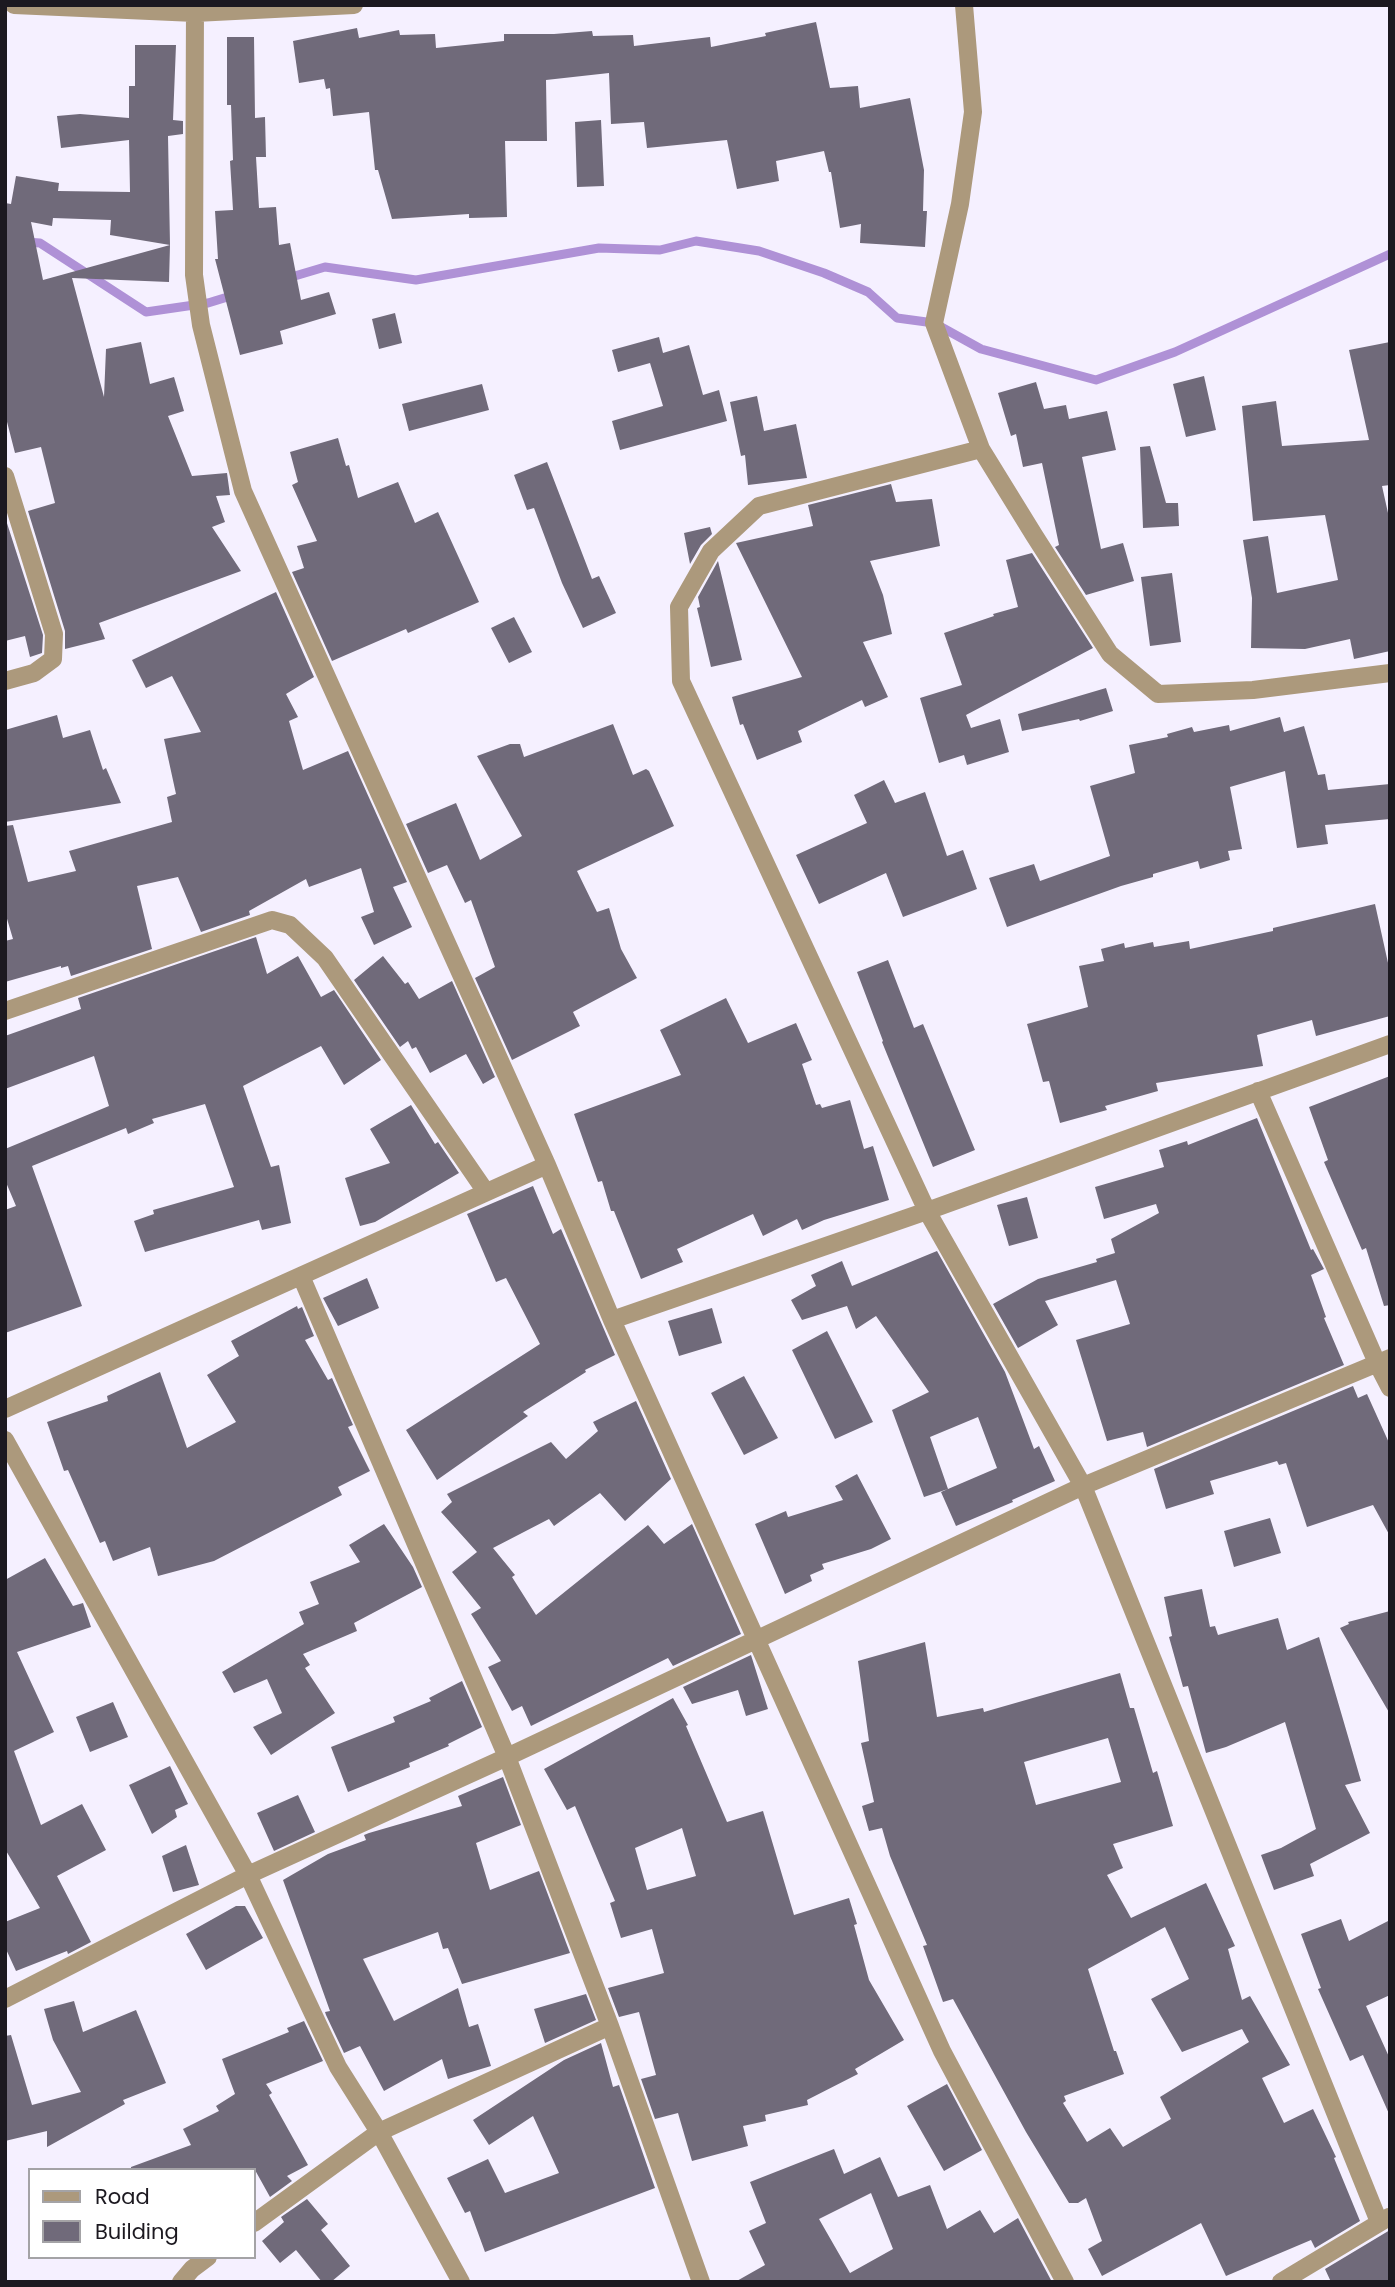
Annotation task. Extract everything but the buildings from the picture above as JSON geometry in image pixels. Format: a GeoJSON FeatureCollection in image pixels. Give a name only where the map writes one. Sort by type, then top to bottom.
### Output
{"type":"FeatureCollection","features":[{"type":"Feature","properties":{"kind":"street"},"geometry":{"type":"LineString","coordinates":[[14,5],[195,9],[354,5]]}},
{"type":"Feature","properties":{"kind":"street"},"geometry":{"type":"LineString","coordinates":[[964,5],[973,112],[960,204],[934,323],[981,449],[1110,654],[1158,694],[1254,690],[1390,673]]}},
{"type":"Feature","properties":{"kind":"street"},"geometry":{"type":"LineString","coordinates":[[195,9],[194,275],[201,326],[243,491],[547,1165],[612,1320],[942,2051],[1065,2282]]}},
{"type":"Feature","properties":{"kind":"street"},"geometry":{"type":"LineString","coordinates":[[981,449],[760,506],[711,551],[679,607],[681,681],[927,1211],[1083,1486],[1384,2219],[1281,2282]]}},
{"type":"Feature","properties":{"kind":"street"},"geometry":{"type":"LineString","coordinates":[[5,476],[54,634],[53,659],[34,673],[5,681]]}},
{"type":"Feature","properties":{"kind":"street"},"geometry":{"type":"LineString","coordinates":[[5,1011],[272,920],[290,925],[325,958],[486,1192]]}},
{"type":"Feature","properties":{"kind":"street"},"geometry":{"type":"LineString","coordinates":[[612,1320],[927,1211],[1390,1044]]}},
{"type":"Feature","properties":{"kind":"street"},"geometry":{"type":"LineString","coordinates":[[1258,1091],[1383,1360],[1390,1388]]}},
{"type":"Feature","properties":{"kind":"street"},"geometry":{"type":"LineString","coordinates":[[5,1409],[547,1165]]}},
{"type":"Feature","properties":{"kind":"street"},"geometry":{"type":"LineString","coordinates":[[301,1276],[507,1757],[611,2026],[701,2282]]}},
{"type":"Feature","properties":{"kind":"street"},"geometry":{"type":"LineString","coordinates":[[5,1999],[248,1875],[507,1757],[1083,1486],[1383,1360]]}},
{"type":"Feature","properties":{"kind":"street"},"geometry":{"type":"LineString","coordinates":[[5,1440],[248,1875],[338,2067],[379,2132],[461,2282]]}},
{"type":"Feature","properties":{"kind":"street"},"geometry":{"type":"LineString","coordinates":[[256,2223],[379,2132],[611,2026]]}},
{"type":"Feature","properties":{"kind":"street"},"geometry":{"type":"LineString","coordinates":[[181,2282],[205,2259]]}},
{"type":"Feature","properties":{"kind":"waterway"},"geometry":{"type":"LineString","coordinates":[[288,278],[325,267],[416,280],[599,248],[660,250],[696,241],[759,251],[824,273],[868,292],[897,318],[934,323],[981,349],[1096,380],[1175,352],[1390,254]]}},
{"type":"Feature","properties":{"kind":"waterway"},"geometry":{"type":"LineString","coordinates":[[26,242],[40,243],[146,312],[208,303],[234,295]]}}]}
